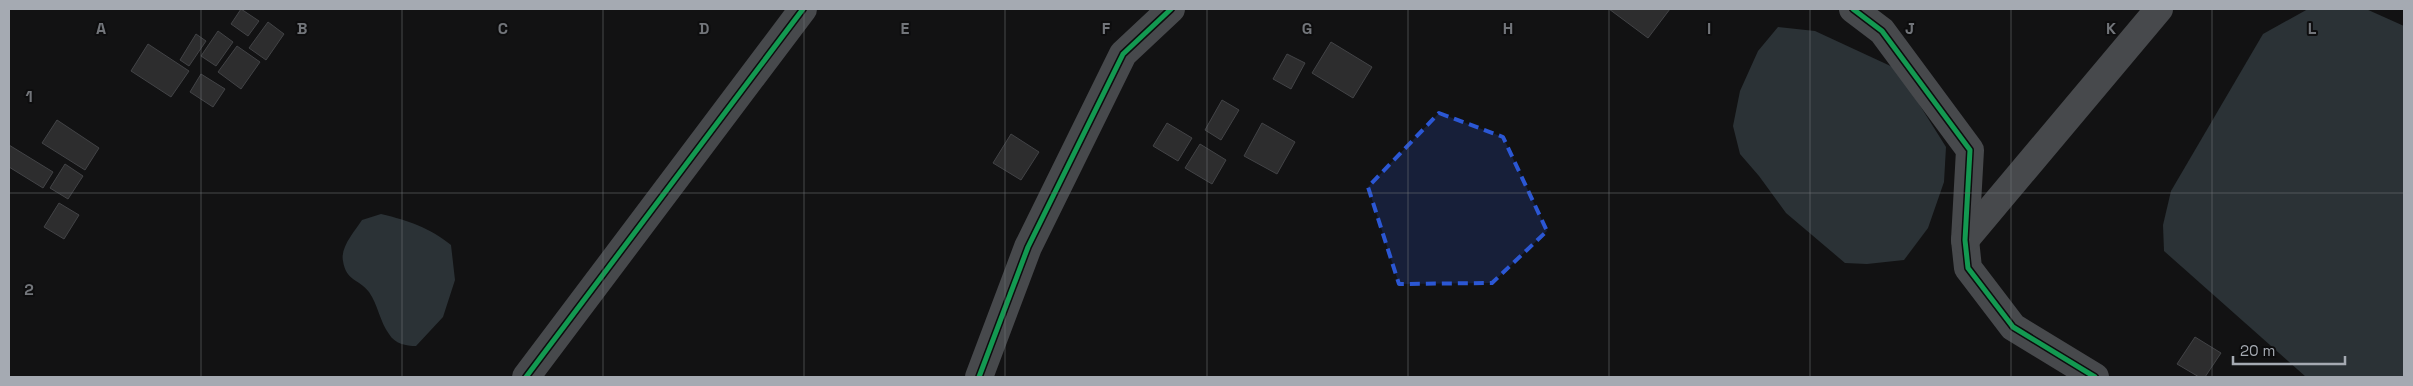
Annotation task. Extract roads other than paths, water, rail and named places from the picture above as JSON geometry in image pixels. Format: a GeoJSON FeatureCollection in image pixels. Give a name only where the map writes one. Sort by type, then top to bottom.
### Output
{"type":"FeatureCollection","features":[{"type":"Feature","properties":{"kind":"street"},"geometry":{"type":"LineString","coordinates":[[526,377],[802,9]]}},
{"type":"Feature","properties":{"kind":"street"},"geometry":{"type":"LineString","coordinates":[[979,377],[1028,247],[1123,54],[1171,9]]}},
{"type":"Feature","properties":{"kind":"street"},"geometry":{"type":"LineString","coordinates":[[1853,9],[1882,31],[1970,150],[1965,240],[1968,268],[2013,327],[2095,377]]}},
{"type":"Feature","properties":{"kind":"street"},"geometry":{"type":"LineString","coordinates":[[1965,240],[2159,9]]}}]}
